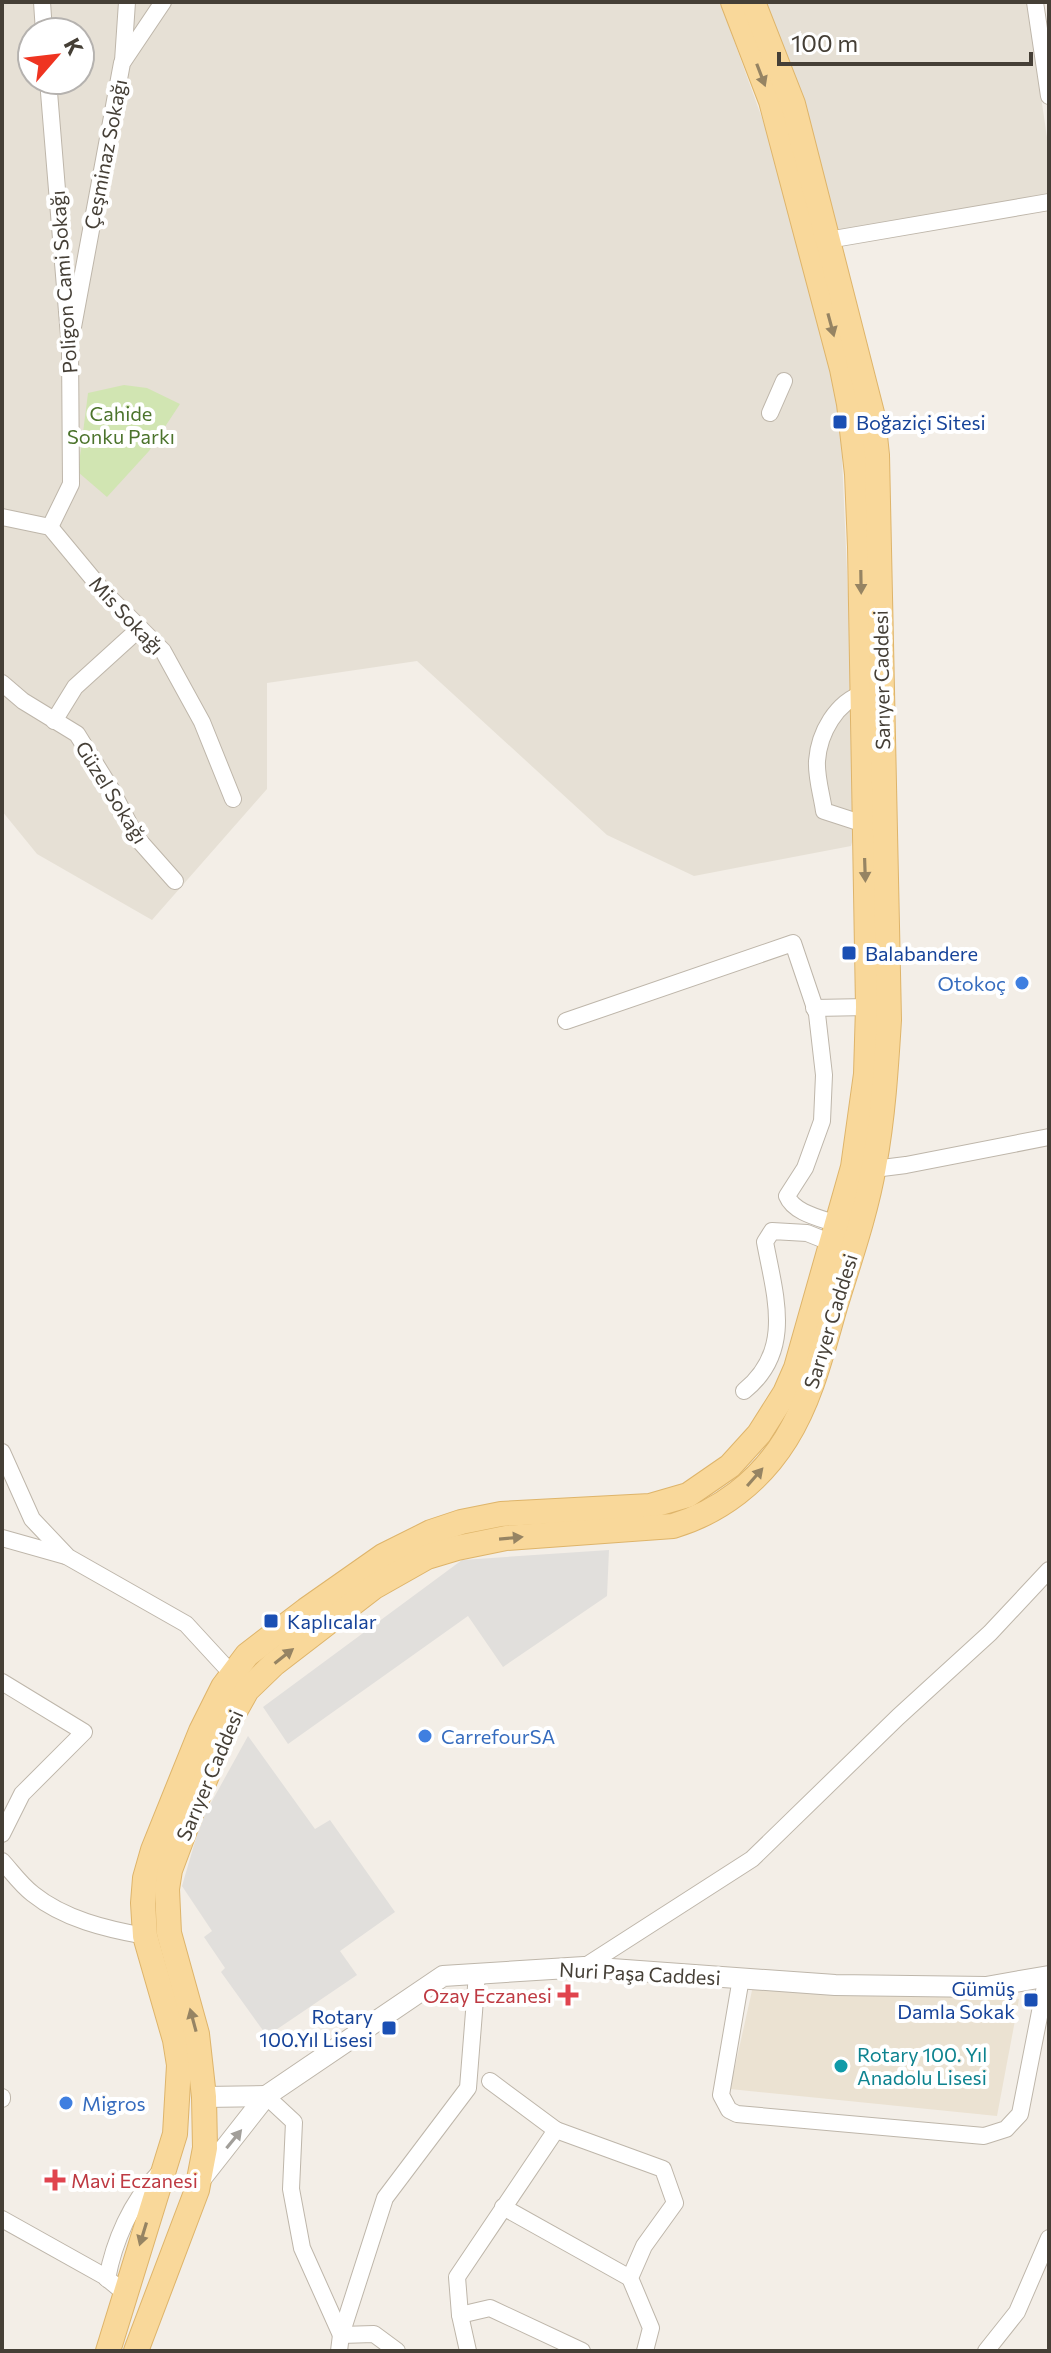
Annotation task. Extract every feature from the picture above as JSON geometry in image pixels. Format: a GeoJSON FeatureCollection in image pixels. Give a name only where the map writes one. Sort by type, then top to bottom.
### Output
{"type":"FeatureCollection","features":[{"type":"Feature","properties":{"kind":"main road","name":"Sarıyer Caddesi"},"geometry":{"type":"LineString","coordinates":[[240,1682],[247,1655],[383,1556],[431,1532],[501,1514],[650,1506],[688,1495],[707,1484],[730,1466],[759,1434],[785,1393],[808,1330],[853,1167],[862,1114],[868,1007],[864,693],[857,474],[849,404],[771,101],[733,2]]}},
{"type":"Feature","properties":{"kind":"main road","name":"Sarıyer Caddesi"},"geometry":{"type":"LineString","coordinates":[[136,2351],[200,2180],[205,2148],[204,2097],[197,2034],[143,1903],[145,1878],[153,1850],[213,1705],[240,1682],[274,1664],[374,1587],[427,1557],[506,1538],[673,1526],[715,1509],[744,1489],[785,1441],[813,1385],[874,1169],[885,1092],[889,1020],[877,455],[873,417],[793,104],[753,2]]}},
{"type":"Feature","properties":{"kind":"main road","name":"Sarıyer Caddesi"},"geometry":{"type":"LineString","coordinates":[[108,2351],[116,2287],[175,2134],[179,2065],[157,1934]]}},
{"type":"Feature","properties":{"kind":"main road"},"geometry":{"type":"LineString","coordinates":[[175,2134],[204,2097]]}},
{"type":"Feature","properties":{"kind":"main road"},"geometry":{"type":"LineString","coordinates":[[164,2168],[188,2169],[200,2180]]}},
{"type":"Feature","properties":{"kind":"main road"},"geometry":{"type":"LineString","coordinates":[[116,2287],[153,2305]]}},
{"type":"Feature","properties":{"kind":"street"},"geometry":{"type":"LineString","coordinates":[[122,63],[127,2]]}},
{"type":"Feature","properties":{"kind":"street"},"geometry":{"type":"LineString","coordinates":[[1035,2],[1049,96]]}},
{"type":"Feature","properties":{"kind":"street","name":"Çeşminaz Sokağı"},"geometry":{"type":"LineString","coordinates":[[70,348],[122,63],[159,9]]}},
{"type":"Feature","properties":{"kind":"street","name":"Poligon Cami Sokağı"},"geometry":{"type":"LineString","coordinates":[[49,96],[70,348],[71,484],[50,527]]}},
{"type":"Feature","properties":{"kind":"street"},"geometry":{"type":"LineString","coordinates":[[828,240],[1049,202]]}},
{"type":"Feature","properties":{"kind":"street"},"geometry":{"type":"LineString","coordinates":[[770,413],[784,381]]}},
{"type":"Feature","properties":{"kind":"street"},"geometry":{"type":"LineString","coordinates":[[2,517],[50,527]]}},
{"type":"Feature","properties":{"kind":"street","name":"Mis Sokağı"},"geometry":{"type":"LineString","coordinates":[[50,527],[103,591],[163,651],[196,710],[233,799]]}},
{"type":"Feature","properties":{"kind":"street"},"geometry":{"type":"LineString","coordinates":[[54,721],[75,687],[140,628]]}},
{"type":"Feature","properties":{"kind":"street","name":"Güzel Sokağı"},"geometry":{"type":"LineString","coordinates":[[2,683],[23,701],[77,734],[136,837],[175,881]]}},
{"type":"Feature","properties":{"kind":"street"},"geometry":{"type":"LineString","coordinates":[[864,693],[838,709],[825,729],[817,762],[824,811],[864,824]]}},
{"type":"Feature","properties":{"kind":"street"},"geometry":{"type":"LineString","coordinates":[[566,1021],[793,943],[814,1008],[824,1075],[822,1121],[805,1168],[787,1196],[790,1204],[835,1234]]}},
{"type":"Feature","properties":{"kind":"street"},"geometry":{"type":"LineString","coordinates":[[814,1008],[868,1007]]}},
{"type":"Feature","properties":{"kind":"street"},"geometry":{"type":"LineString","coordinates":[[874,1169],[1049,1137]]}},
{"type":"Feature","properties":{"kind":"street"},"geometry":{"type":"LineString","coordinates":[[744,1391],[759,1379],[775,1347],[778,1312],[765,1242],[772,1231],[835,1234]]}},
{"type":"Feature","properties":{"kind":"street"},"geometry":{"type":"LineString","coordinates":[[2,1452],[32,1519],[68,1557]]}},
{"type":"Feature","properties":{"kind":"street"},"geometry":{"type":"LineString","coordinates":[[2,1538],[68,1557],[186,1624],[240,1682]]}},
{"type":"Feature","properties":{"kind":"street"},"geometry":{"type":"LineString","coordinates":[[584,1967],[752,1859],[898,1717],[990,1633],[1049,1570]]}},
{"type":"Feature","properties":{"kind":"street"},"geometry":{"type":"LineString","coordinates":[[2,1682],[84,1732],[22,1794],[2,1834]]}},
{"type":"Feature","properties":{"kind":"street"},"geometry":{"type":"LineString","coordinates":[[2,1861],[30,1892],[55,1910],[114,1930],[157,1934]]}},
{"type":"Feature","properties":{"kind":"street","name":"Nuri Paşa Caddesi"},"geometry":{"type":"LineString","coordinates":[[200,2180],[266,2096],[443,1976],[584,1967],[835,1985],[986,1987],[1048,1976]]}},
{"type":"Feature","properties":{"kind":"street"},"geometry":{"type":"LineString","coordinates":[[340,2343],[385,2198],[468,2088],[477,1974]]}},
{"type":"Feature","properties":{"kind":"street"},"geometry":{"type":"LineString","coordinates":[[741,1978],[721,2095],[729,2110],[737,2114],[984,2136],[1006,2129],[1020,2114],[1048,1976]]}},
{"type":"Feature","properties":{"kind":"street"},"geometry":{"type":"LineString","coordinates":[[490,2081],[556,2130],[663,2169],[675,2203],[644,2246],[630,2278]]}},
{"type":"Feature","properties":{"kind":"street"},"geometry":{"type":"LineString","coordinates":[[204,2097],[266,2096],[294,2122],[291,2189],[302,2248],[340,2343]]}},
{"type":"Feature","properties":{"kind":"street"},"geometry":{"type":"LineString","coordinates":[[468,2351],[460,2315],[457,2277],[556,2130]]}},
{"type":"Feature","properties":{"kind":"street"},"geometry":{"type":"LineString","coordinates":[[503,2207],[630,2278],[651,2328],[645,2351]]}},
{"type":"Feature","properties":{"kind":"street"},"geometry":{"type":"LineString","coordinates":[[2,2219],[116,2287]]}},
{"type":"Feature","properties":{"kind":"street"},"geometry":{"type":"LineString","coordinates":[[986,2351],[1017,2312],[1049,2238]]}},
{"type":"Feature","properties":{"kind":"street"},"geometry":{"type":"LineString","coordinates":[[460,2315],[490,2308],[582,2351]]}},
{"type":"Feature","properties":{"kind":"street"},"geometry":{"type":"LineString","coordinates":[[340,2343],[374,2334],[397,2351]]}},
{"type":"Feature","properties":{"kind":"shaded area"},"geometry":{"type":"Polygon","coordinates":[[[2,2],[720,2],[787,187],[840,413],[858,821],[851,846],[694,876],[607,835],[417,661],[267,683],[267,789],[152,920],[37,854],[2,811],[2,2]]]}},
{"type":"Feature","properties":{"kind":"shaded area"},"geometry":{"type":"Polygon","coordinates":[[[762,2],[1027,2],[1049,151],[1049,194],[833,231],[762,2]]]}},
{"type":"Feature","properties":{"kind":"shaded area"},"geometry":{"type":"Polygon","coordinates":[[[609,1550],[607,1596],[503,1667],[468,1616],[288,1744],[263,1707],[462,1560],[609,1550]]]}},
{"type":"Feature","properties":{"kind":"shaded area"},"geometry":{"type":"Polygon","coordinates":[[[248,1736],[315,1829],[330,1820],[395,1912],[340,1951],[357,1975],[267,2036],[221,1972],[225,1968],[204,1937],[212,1931],[182,1886],[201,1821],[248,1736]]]}},
{"type":"Feature","properties":{"kind":"shaded area"},"geometry":{"type":"Polygon","coordinates":[[[753,1986],[1019,1999],[997,2116],[730,2089],[753,1986]]]}},
{"type":"Feature","properties":{"kind":"green space","name":"Cahide Sonku Parkı"},"geometry":{"type":"Polygon","coordinates":[[[124,385],[147,388],[180,404],[149,451],[107,497],[78,472],[88,393],[124,385]]]}},
{"type":"Feature","properties":{"kind":"place","name":"Boğaziçi Sitesi"},"geometry":{"type":"Point","coordinates":[840,422]}},
{"type":"Feature","properties":{"kind":"place","name":"Balabandere"},"geometry":{"type":"Point","coordinates":[849,953]}},
{"type":"Feature","properties":{"kind":"place","name":"Otokoç"},"geometry":{"type":"Point","coordinates":[1022,983]}},
{"type":"Feature","properties":{"kind":"place","name":"Kaplıcalar"},"geometry":{"type":"Point","coordinates":[271,1621]}},
{"type":"Feature","properties":{"kind":"place","name":"CarrefourSA"},"geometry":{"type":"Point","coordinates":[425,1736]}},
{"type":"Feature","properties":{"kind":"place","name":"Ozay Eczanesi"},"geometry":{"type":"Point","coordinates":[568,1995]}},
{"type":"Feature","properties":{"kind":"place","name":"Gümüş Damla Sokak"},"geometry":{"type":"Point","coordinates":[1031,2000]}},
{"type":"Feature","properties":{"kind":"place","name":"Rotary 100.Yıl Lisesi"},"geometry":{"type":"Point","coordinates":[389,2028]}},
{"type":"Feature","properties":{"kind":"place","name":"Rotary 100. Yıl Anadolu Lisesi"},"geometry":{"type":"Point","coordinates":[841,2066]}},
{"type":"Feature","properties":{"kind":"place","name":"Migros"},"geometry":{"type":"Point","coordinates":[66,2103]}},
{"type":"Feature","properties":{"kind":"place","name":"Mavi Eczanesi"},"geometry":{"type":"Point","coordinates":[55,2180]}}]}
